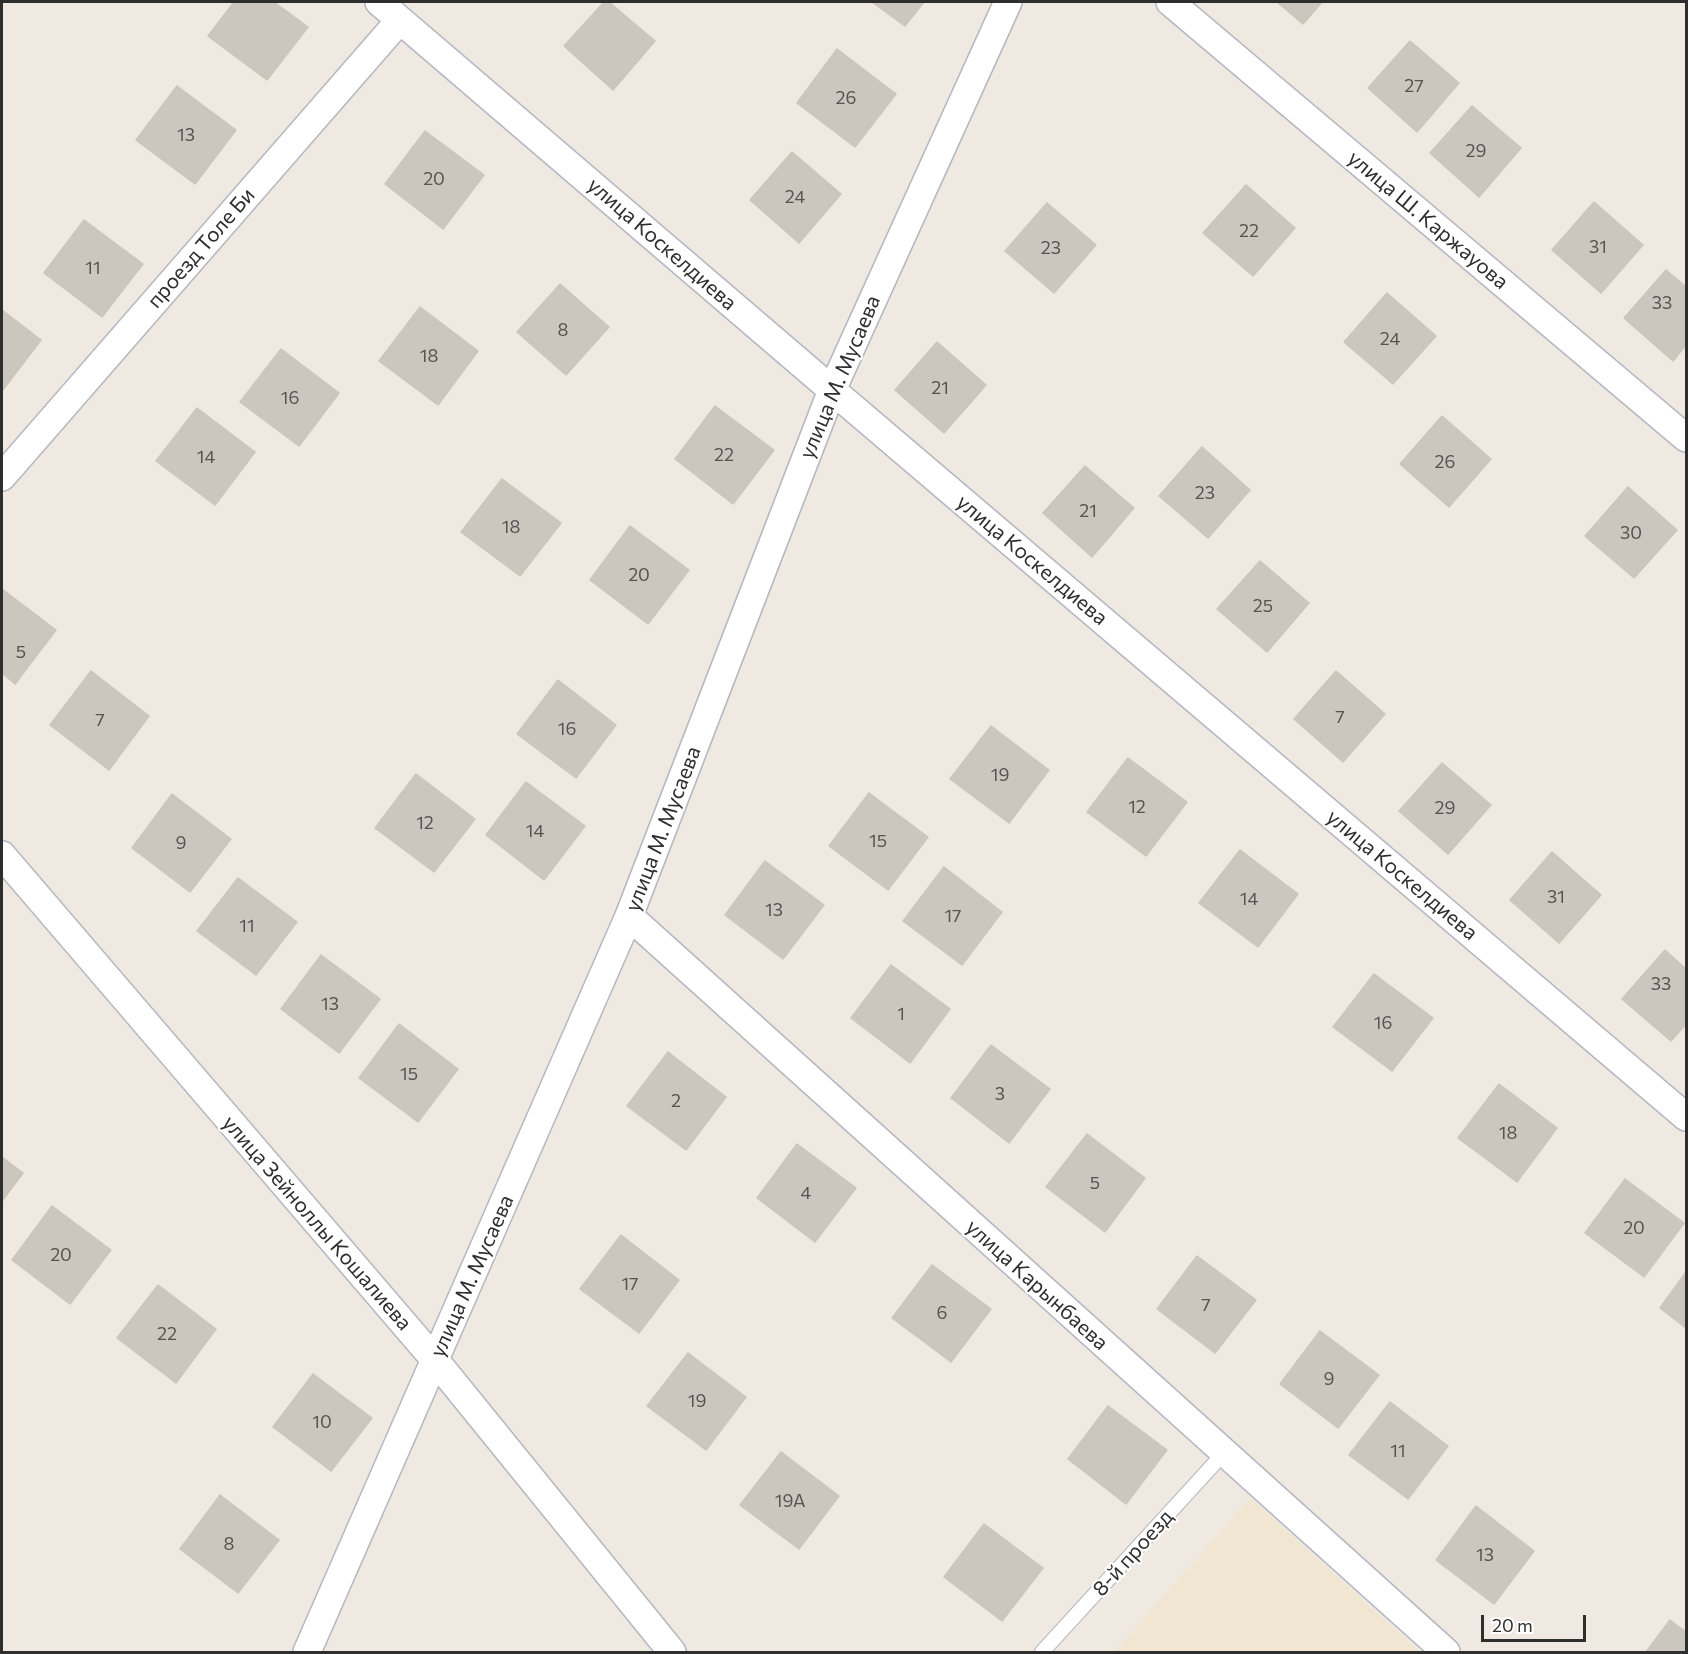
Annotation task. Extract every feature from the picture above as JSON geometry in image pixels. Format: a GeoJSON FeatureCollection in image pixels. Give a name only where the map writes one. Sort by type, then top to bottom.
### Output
{"type":"FeatureCollection","features":[{"type":"Feature","properties":{"kind":"street","name":"улица Коскелдиева"},"geometry":{"type":"LineString","coordinates":[[379,2],[1686,1117]]}},
{"type":"Feature","properties":{"kind":"street","name":"улица М. Мусаева"},"geometry":{"type":"LineString","coordinates":[[307,1653],[629,916],[832,390],[1008,2]]}},
{"type":"Feature","properties":{"kind":"street","name":"улица Ш. Каржауова"},"geometry":{"type":"LineString","coordinates":[[1170,2],[1686,438]]}},
{"type":"Feature","properties":{"kind":"street","name":"проезд Толе Би"},"geometry":{"type":"LineString","coordinates":[[2,477],[400,20]]}},
{"type":"Feature","properties":{"kind":"street","name":"улица Зейноллы Кошалиева"},"geometry":{"type":"LineString","coordinates":[[2,855],[435,1360],[672,1653]]}},
{"type":"Feature","properties":{"kind":"street","name":"улица Карынбаева"},"geometry":{"type":"LineString","coordinates":[[629,916],[1446,1653]]}},
{"type":"Feature","properties":{"kind":"lane","name":"8-й проезд"},"geometry":{"type":"LineString","coordinates":[[1042,1653],[1224,1453]]}},
{"type":"Feature","properties":{"kind":"shaded area"},"geometry":{"type":"Polygon","coordinates":[[[1250,1498],[1420,1652],[1114,1652],[1250,1498]]]}},
{"type":"Feature","properties":{"kind":"building"},"geometry":{"type":"Polygon","coordinates":[[[234,2],[274,2],[308,27],[267,80],[208,36],[234,2]]]}},
{"type":"Feature","properties":{"kind":"building"},"geometry":{"type":"Polygon","coordinates":[[[604,2],[609,2],[655,41],[613,90],[564,46],[604,2]]]}},
{"type":"Feature","properties":{"kind":"building"},"geometry":{"type":"Polygon","coordinates":[[[872,2],[924,2],[905,26],[872,2]]]}},
{"type":"Feature","properties":{"kind":"building"},"geometry":{"type":"Polygon","coordinates":[[[1277,2],[1322,2],[1303,24],[1277,2]]]}},
{"type":"Feature","properties":{"kind":"building"},"geometry":{"type":"Polygon","coordinates":[[[1410,41],[1459,83],[1417,132],[1368,88],[1410,41]]]}},
{"type":"Feature","properties":{"kind":"building"},"geometry":{"type":"Polygon","coordinates":[[[837,49],[896,94],[855,147],[797,103],[837,49]]]}},
{"type":"Feature","properties":{"kind":"building"},"geometry":{"type":"Polygon","coordinates":[[[177,86],[236,130],[195,184],[136,140],[177,86]]]}},
{"type":"Feature","properties":{"kind":"building"},"geometry":{"type":"Polygon","coordinates":[[[1472,106],[1521,148],[1479,197],[1430,153],[1472,106]]]}},
{"type":"Feature","properties":{"kind":"building"},"geometry":{"type":"Polygon","coordinates":[[[425,131],[484,175],[443,229],[385,184],[425,131]]]}},
{"type":"Feature","properties":{"kind":"building"},"geometry":{"type":"Polygon","coordinates":[[[792,152],[841,194],[799,243],[750,200],[792,152]]]}},
{"type":"Feature","properties":{"kind":"building"},"geometry":{"type":"Polygon","coordinates":[[[1246,185],[1295,228],[1253,276],[1203,233],[1246,185]]]}},
{"type":"Feature","properties":{"kind":"building"},"geometry":{"type":"Polygon","coordinates":[[[1594,202],[1643,245],[1601,293],[1552,250],[1594,202]]]}},
{"type":"Feature","properties":{"kind":"building"},"geometry":{"type":"Polygon","coordinates":[[[1047,203],[1096,245],[1054,293],[1005,251],[1047,203]]]}},
{"type":"Feature","properties":{"kind":"building"},"geometry":{"type":"Polygon","coordinates":[[[84,220],[143,264],[102,317],[44,273],[84,220]]]}},
{"type":"Feature","properties":{"kind":"building"},"geometry":{"type":"Polygon","coordinates":[[[1666,270],[1686,287],[1686,345],[1673,361],[1624,318],[1666,270]]]}},
{"type":"Feature","properties":{"kind":"building"},"geometry":{"type":"Polygon","coordinates":[[[560,284],[609,327],[566,375],[517,332],[560,284]]]}},
{"type":"Feature","properties":{"kind":"building"},"geometry":{"type":"Polygon","coordinates":[[[1387,293],[1436,336],[1393,384],[1344,342],[1387,293]]]}},
{"type":"Feature","properties":{"kind":"building"},"geometry":{"type":"Polygon","coordinates":[[[420,307],[478,351],[438,405],[379,361],[420,307]]]}},
{"type":"Feature","properties":{"kind":"building"},"geometry":{"type":"Polygon","coordinates":[[[2,310],[41,340],[2,391],[2,310]]]}},
{"type":"Feature","properties":{"kind":"building"},"geometry":{"type":"Polygon","coordinates":[[[937,342],[986,385],[944,433],[895,390],[937,342]]]}},
{"type":"Feature","properties":{"kind":"building"},"geometry":{"type":"Polygon","coordinates":[[[281,349],[339,393],[299,446],[240,402],[281,349]]]}},
{"type":"Feature","properties":{"kind":"building"},"geometry":{"type":"Polygon","coordinates":[[[715,406],[774,450],[733,504],[675,459],[715,406]]]}},
{"type":"Feature","properties":{"kind":"building"},"geometry":{"type":"Polygon","coordinates":[[[197,408],[255,452],[215,505],[156,461],[197,408]]]}},
{"type":"Feature","properties":{"kind":"building"},"geometry":{"type":"Polygon","coordinates":[[[1442,416],[1491,459],[1449,507],[1400,464],[1442,416]]]}},
{"type":"Feature","properties":{"kind":"building"},"geometry":{"type":"Polygon","coordinates":[[[1202,447],[1250,490],[1208,538],[1159,496],[1202,447]]]}},
{"type":"Feature","properties":{"kind":"building"},"geometry":{"type":"Polygon","coordinates":[[[1085,466],[1134,508],[1092,557],[1043,513],[1085,466]]]}},
{"type":"Feature","properties":{"kind":"building"},"geometry":{"type":"Polygon","coordinates":[[[502,479],[561,523],[520,576],[461,532],[502,479]]]}},
{"type":"Feature","properties":{"kind":"building"},"geometry":{"type":"Polygon","coordinates":[[[1628,487],[1677,530],[1634,578],[1585,536],[1628,487]]]}},
{"type":"Feature","properties":{"kind":"building"},"geometry":{"type":"Polygon","coordinates":[[[630,526],[689,570],[648,624],[590,580],[630,526]]]}},
{"type":"Feature","properties":{"kind":"building"},"geometry":{"type":"Polygon","coordinates":[[[1260,561],[1309,603],[1267,652],[1217,609],[1260,561]]]}},
{"type":"Feature","properties":{"kind":"building"},"geometry":{"type":"Polygon","coordinates":[[[2,589],[56,630],[15,684],[2,673],[2,589]]]}},
{"type":"Feature","properties":{"kind":"building"},"geometry":{"type":"Polygon","coordinates":[[[91,671],[149,716],[109,770],[50,725],[91,671]]]}},
{"type":"Feature","properties":{"kind":"building"},"geometry":{"type":"Polygon","coordinates":[[[1336,671],[1385,714],[1343,762],[1294,719],[1336,671]]]}},
{"type":"Feature","properties":{"kind":"building"},"geometry":{"type":"Polygon","coordinates":[[[558,680],[616,725],[576,778],[517,734],[558,680]]]}},
{"type":"Feature","properties":{"kind":"building"},"geometry":{"type":"Polygon","coordinates":[[[991,726],[1049,770],[1009,823],[950,779],[991,726]]]}},
{"type":"Feature","properties":{"kind":"building"},"geometry":{"type":"Polygon","coordinates":[[[1128,758],[1187,802],[1146,856],[1087,812],[1128,758]]]}},
{"type":"Feature","properties":{"kind":"building"},"geometry":{"type":"Polygon","coordinates":[[[1442,763],[1491,805],[1448,854],[1399,811],[1442,763]]]}},
{"type":"Feature","properties":{"kind":"building"},"geometry":{"type":"Polygon","coordinates":[[[416,774],[475,819],[434,872],[375,828],[416,774]]]}},
{"type":"Feature","properties":{"kind":"building"},"geometry":{"type":"Polygon","coordinates":[[[526,782],[585,826],[544,880],[486,835],[526,782]]]}},
{"type":"Feature","properties":{"kind":"building"},"geometry":{"type":"Polygon","coordinates":[[[869,793],[928,837],[888,890],[829,846],[869,793]]]}},
{"type":"Feature","properties":{"kind":"building"},"geometry":{"type":"Polygon","coordinates":[[[172,794],[231,839],[190,892],[132,848],[172,794]]]}},
{"type":"Feature","properties":{"kind":"building"},"geometry":{"type":"Polygon","coordinates":[[[1240,850],[1298,894],[1258,947],[1199,903],[1240,850]]]}},
{"type":"Feature","properties":{"kind":"building"},"geometry":{"type":"Polygon","coordinates":[[[1552,852],[1601,895],[1559,943],[1510,900],[1552,852]]]}},
{"type":"Feature","properties":{"kind":"building"},"geometry":{"type":"Polygon","coordinates":[[[765,861],[824,905],[783,959],[725,915],[765,861]]]}},
{"type":"Feature","properties":{"kind":"building"},"geometry":{"type":"Polygon","coordinates":[[[944,867],[1002,912],[962,965],[903,921],[944,867]]]}},
{"type":"Feature","properties":{"kind":"building"},"geometry":{"type":"Polygon","coordinates":[[[238,878],[297,922],[256,975],[197,931],[238,878]]]}},
{"type":"Feature","properties":{"kind":"building"},"geometry":{"type":"Polygon","coordinates":[[[1665,950],[1686,969],[1686,1024],[1671,1041],[1622,999],[1665,950]]]}},
{"type":"Feature","properties":{"kind":"building"},"geometry":{"type":"Polygon","coordinates":[[[321,955],[380,999],[339,1053],[281,1009],[321,955]]]}},
{"type":"Feature","properties":{"kind":"building"},"geometry":{"type":"Polygon","coordinates":[[[891,965],[950,1009],[910,1063],[851,1018],[891,965]]]}},
{"type":"Feature","properties":{"kind":"building"},"geometry":{"type":"Polygon","coordinates":[[[1374,974],[1433,1018],[1392,1071],[1333,1027],[1374,974]]]}},
{"type":"Feature","properties":{"kind":"building"},"geometry":{"type":"Polygon","coordinates":[[[399,1024],[458,1069],[418,1122],[359,1078],[399,1024]]]}},
{"type":"Feature","properties":{"kind":"building"},"geometry":{"type":"Polygon","coordinates":[[[991,1045],[1050,1089],[1009,1143],[951,1098],[991,1045]]]}},
{"type":"Feature","properties":{"kind":"building"},"geometry":{"type":"Polygon","coordinates":[[[668,1052],[726,1097],[686,1150],[627,1106],[668,1052]]]}},
{"type":"Feature","properties":{"kind":"building"},"geometry":{"type":"Polygon","coordinates":[[[1499,1084],[1557,1128],[1517,1182],[1458,1138],[1499,1084]]]}},
{"type":"Feature","properties":{"kind":"building"},"geometry":{"type":"Polygon","coordinates":[[[1087,1134],[1145,1178],[1105,1232],[1046,1187],[1087,1134]]]}},
{"type":"Feature","properties":{"kind":"building"},"geometry":{"type":"Polygon","coordinates":[[[797,1144],[856,1188],[815,1242],[757,1198],[797,1144]]]}},
{"type":"Feature","properties":{"kind":"building"},"geometry":{"type":"Polygon","coordinates":[[[2,1157],[23,1173],[2,1201],[2,1157]]]}},
{"type":"Feature","properties":{"kind":"building"},"geometry":{"type":"Polygon","coordinates":[[[1625,1179],[1684,1223],[1644,1277],[1585,1233],[1625,1179]]]}},
{"type":"Feature","properties":{"kind":"building"},"geometry":{"type":"Polygon","coordinates":[[[52,1206],[111,1250],[70,1304],[12,1260],[52,1206]]]}},
{"type":"Feature","properties":{"kind":"building"},"geometry":{"type":"Polygon","coordinates":[[[621,1235],[679,1280],[639,1333],[580,1289],[621,1235]]]}},
{"type":"Feature","properties":{"kind":"building"},"geometry":{"type":"Polygon","coordinates":[[[1197,1256],[1256,1300],[1215,1353],[1157,1309],[1197,1256]]]}},
{"type":"Feature","properties":{"kind":"building"},"geometry":{"type":"Polygon","coordinates":[[[932,1265],[991,1309],[951,1362],[892,1318],[932,1265]]]}},
{"type":"Feature","properties":{"kind":"building"},"geometry":{"type":"Polygon","coordinates":[[[1686,1272],[1686,1328],[1660,1308],[1686,1272]]]}},
{"type":"Feature","properties":{"kind":"building"},"geometry":{"type":"Polygon","coordinates":[[[158,1285],[216,1329],[176,1383],[117,1338],[158,1285]]]}},
{"type":"Feature","properties":{"kind":"building"},"geometry":{"type":"Polygon","coordinates":[[[1320,1331],[1379,1375],[1338,1428],[1280,1384],[1320,1331]]]}},
{"type":"Feature","properties":{"kind":"building"},"geometry":{"type":"Polygon","coordinates":[[[688,1353],[746,1397],[706,1450],[647,1406],[688,1353]]]}},
{"type":"Feature","properties":{"kind":"building"},"geometry":{"type":"Polygon","coordinates":[[[313,1374],[372,1418],[331,1471],[273,1427],[313,1374]]]}},
{"type":"Feature","properties":{"kind":"building"},"geometry":{"type":"Polygon","coordinates":[[[1390,1402],[1448,1446],[1408,1499],[1349,1455],[1390,1402]]]}},
{"type":"Feature","properties":{"kind":"building"},"geometry":{"type":"Polygon","coordinates":[[[1108,1406],[1167,1450],[1126,1504],[1068,1459],[1108,1406]]]}},
{"type":"Feature","properties":{"kind":"building"},"geometry":{"type":"Polygon","coordinates":[[[781,1452],[839,1496],[799,1549],[740,1505],[781,1452]]]}},
{"type":"Feature","properties":{"kind":"building"},"geometry":{"type":"Polygon","coordinates":[[[220,1495],[279,1540],[238,1593],[180,1549],[220,1495]]]}},
{"type":"Feature","properties":{"kind":"building"},"geometry":{"type":"Polygon","coordinates":[[[1476,1506],[1534,1551],[1494,1604],[1436,1560],[1476,1506]]]}},
{"type":"Feature","properties":{"kind":"building"},"geometry":{"type":"Polygon","coordinates":[[[984,1524],[1043,1568],[1002,1621],[944,1577],[984,1524]]]}},
{"type":"Feature","properties":{"kind":"building"},"geometry":{"type":"Polygon","coordinates":[[[1670,1620],[1686,1632],[1686,1652],[1646,1652],[1670,1620]]]}}]}
